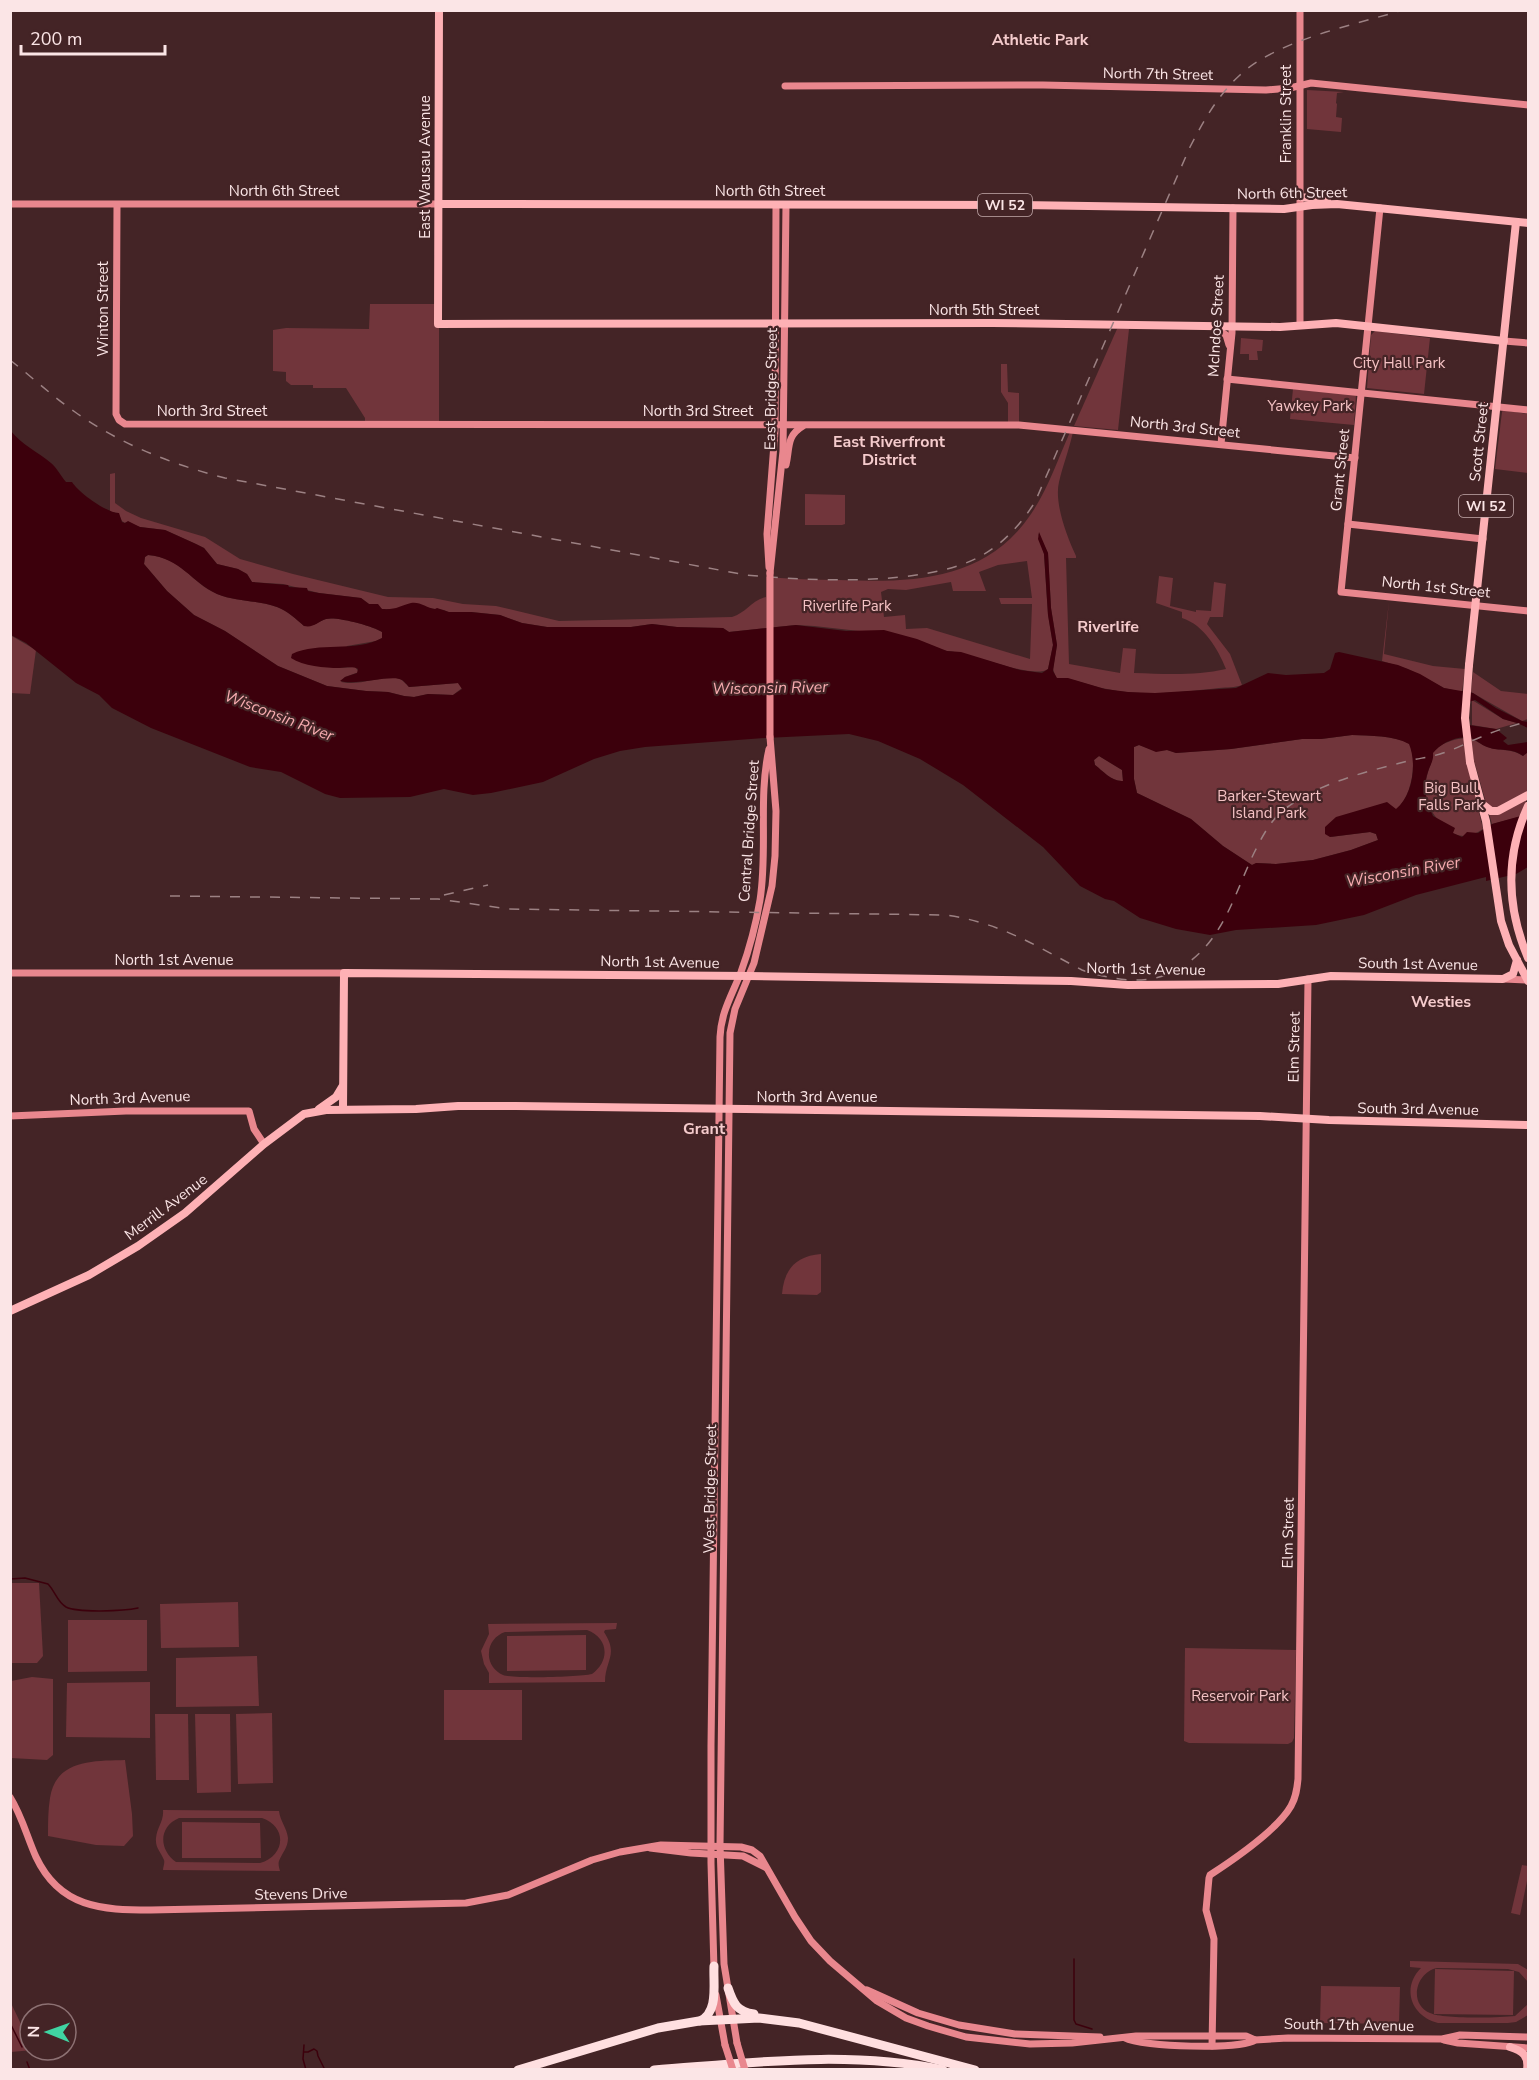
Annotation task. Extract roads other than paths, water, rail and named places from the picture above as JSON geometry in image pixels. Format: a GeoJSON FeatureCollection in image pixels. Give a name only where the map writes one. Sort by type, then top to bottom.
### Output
{"type":"FeatureCollection","features":[{"type":"Feature","properties":{"kind":"highway"},"geometry":{"type":"LineString","coordinates":[[699,2021],[707,2017],[712,2010],[714,1966]]}},
{"type":"Feature","properties":{"kind":"highway"},"geometry":{"type":"LineString","coordinates":[[728,1988],[735,2006],[743,2012],[783,2017],[975,2070]]}},
{"type":"Feature","properties":{"kind":"highway"},"geometry":{"type":"LineString","coordinates":[[518,2070],[636,2034],[699,2021],[773,2019],[823,2029]]}},
{"type":"Feature","properties":{"kind":"highway"},"geometry":{"type":"LineString","coordinates":[[654,2070],[841,2059],[893,2062],[943,2070]]}},
{"type":"Feature","properties":{"kind":"main road","name":"East Wausau Avenue"},"geometry":{"type":"LineString","coordinates":[[438,324],[439,10]]}},
{"type":"Feature","properties":{"kind":"main road"},"geometry":{"type":"LineString","coordinates":[[1300,197],[1328,200],[1337,204]]}},
{"type":"Feature","properties":{"kind":"main road","name":"North 6th Street"},"geometry":{"type":"LineString","coordinates":[[439,204],[1021,205],[1284,209],[1337,204],[1528,223]]}},
{"type":"Feature","properties":{"kind":"main road"},"geometry":{"type":"LineString","coordinates":[[439,230],[441,213],[444,208],[473,207],[480,204]]}},
{"type":"Feature","properties":{"kind":"main road","name":"Scott Street"},"geometry":{"type":"LineString","coordinates":[[1482,804],[1470,762],[1465,729],[1465,708],[1516,222]]}},
{"type":"Feature","properties":{"kind":"main road"},"geometry":{"type":"LineString","coordinates":[[439,260],[441,317],[446,322],[457,324]]}},
{"type":"Feature","properties":{"kind":"main road","name":"North 5th Street"},"geometry":{"type":"LineString","coordinates":[[438,324],[992,323],[1280,327],[1326,323],[1504,341]]}},
{"type":"Feature","properties":{"kind":"main road"},"geometry":{"type":"LineString","coordinates":[[1482,804],[1498,812],[1528,795]]}},
{"type":"Feature","properties":{"kind":"main road","name":"WI 52"},"geometry":{"type":"LineString","coordinates":[[1482,804],[1504,930],[1528,980]]}},
{"type":"Feature","properties":{"kind":"main road"},"geometry":{"type":"LineString","coordinates":[[1527,809],[1515,843],[1511,878],[1514,916],[1528,958]]}},
{"type":"Feature","properties":{"kind":"main road"},"geometry":{"type":"LineString","coordinates":[[1503,979],[1514,974],[1517,960]]}},
{"type":"Feature","properties":{"kind":"main road"},"geometry":{"type":"LineString","coordinates":[[343,1109],[344,973]]}},
{"type":"Feature","properties":{"kind":"main road","name":"North 1st Avenue"},"geometry":{"type":"LineString","coordinates":[[344,973],[749,976],[1066,981],[1124,985],[1278,984],[1308,979]]}},
{"type":"Feature","properties":{"kind":"main road","name":"South 1st Avenue"},"geometry":{"type":"LineString","coordinates":[[1308,979],[1331,976],[1503,979]]}},
{"type":"Feature","properties":{"kind":"main road"},"geometry":{"type":"LineString","coordinates":[[315,1111],[336,1098],[343,1085]]}},
{"type":"Feature","properties":{"kind":"main road","name":"North 3rd Avenue"},"geometry":{"type":"LineString","coordinates":[[327,1110],[458,1106],[1093,1113],[1307,1119]]}},
{"type":"Feature","properties":{"kind":"main road","name":"Merrill Avenue"},"geometry":{"type":"LineString","coordinates":[[10,1311],[89,1275],[138,1246],[191,1207],[293,1121],[315,1111],[327,1110]]}},
{"type":"Feature","properties":{"kind":"main road","name":"South 3rd Avenue"},"geometry":{"type":"LineString","coordinates":[[1307,1119],[1528,1125]]}},
{"type":"Feature","properties":{"kind":"main road"},"geometry":{"type":"LineString","coordinates":[[1510,2047],[1524,2054],[1527,2068]]}},
{"type":"Feature","properties":{"kind":"street","name":"Franklin Street"},"geometry":{"type":"LineString","coordinates":[[1300,10],[1300,325]]}},
{"type":"Feature","properties":{"kind":"street","name":"North 7th Street"},"geometry":{"type":"LineString","coordinates":[[785,86],[1043,86],[1266,90],[1311,83],[1528,105]]}},
{"type":"Feature","properties":{"kind":"street","name":"North 6th Street"},"geometry":{"type":"LineString","coordinates":[[10,204],[439,204]]}},
{"type":"Feature","properties":{"kind":"street","name":"Winton Street"},"geometry":{"type":"LineString","coordinates":[[116,414],[117,205]]}},
{"type":"Feature","properties":{"kind":"street","name":"East Bridge Street"},"geometry":{"type":"LineString","coordinates":[[770,573],[767,559],[767,534],[775,425],[776,205]]}},
{"type":"Feature","properties":{"kind":"street","name":"East Bridge Street"},"geometry":{"type":"LineString","coordinates":[[770,743],[770,573],[781,485],[784,425],[786,205]]}},
{"type":"Feature","properties":{"kind":"street","name":"McIndoe Street"},"geometry":{"type":"LineString","coordinates":[[1221,444],[1232,326],[1233,208]]}},
{"type":"Feature","properties":{"kind":"street","name":"Grant Street"},"geometry":{"type":"LineString","coordinates":[[1341,592],[1380,208]]}},
{"type":"Feature","properties":{"kind":"street"},"geometry":{"type":"LineString","coordinates":[[1210,326],[1226,335],[1230,351]]}},
{"type":"Feature","properties":{"kind":"street","name":"North 5th Street"},"geometry":{"type":"LineString","coordinates":[[1504,341],[1528,343]]}},
{"type":"Feature","properties":{"kind":"street"},"geometry":{"type":"LineString","coordinates":[[1227,379],[1528,410]]}},
{"type":"Feature","properties":{"kind":"street","name":"North 3rd Street"},"geometry":{"type":"LineString","coordinates":[[116,414],[121,422],[135,424],[1023,425],[1355,458]]}},
{"type":"Feature","properties":{"kind":"street"},"geometry":{"type":"LineString","coordinates":[[781,485],[790,437],[805,425]]}},
{"type":"Feature","properties":{"kind":"street"},"geometry":{"type":"LineString","coordinates":[[1348,524],[1483,539]]}},
{"type":"Feature","properties":{"kind":"street","name":"North 1st Street"},"geometry":{"type":"LineString","coordinates":[[1341,592],[1528,611]]}},
{"type":"Feature","properties":{"kind":"street","name":"Central Bridge Street"},"geometry":{"type":"LineString","coordinates":[[758,912],[764,859],[764,777],[770,743]]}},
{"type":"Feature","properties":{"kind":"street","name":"Central Bridge Street"},"geometry":{"type":"LineString","coordinates":[[767,912],[774,878],[776,848],[775,798],[770,743]]}},
{"type":"Feature","properties":{"kind":"street","name":"West Bridge Street"},"geometry":{"type":"LineString","coordinates":[[732,2070],[720,2020],[714,1966],[711,1855],[719,1109],[721,1023],[726,1004],[739,976],[758,912]]}},
{"type":"Feature","properties":{"kind":"street","name":"West Bridge Street"},"geometry":{"type":"LineString","coordinates":[[745,2070],[732,2019],[723,1945],[720,1855],[729,1109],[731,1024],[749,976],[767,912]]}},
{"type":"Feature","properties":{"kind":"street","name":"North 1st Avenue"},"geometry":{"type":"LineString","coordinates":[[10,973],[344,973]]}},
{"type":"Feature","properties":{"kind":"street","name":"Elm Street"},"geometry":{"type":"LineString","coordinates":[[1212,2046],[1214,1939],[1206,1910],[1209,1878],[1284,1816],[1295,1797],[1298,1779],[1308,979]]}},
{"type":"Feature","properties":{"kind":"street","name":"South 1st Avenue"},"geometry":{"type":"LineString","coordinates":[[1503,979],[1528,980]]}},
{"type":"Feature","properties":{"kind":"street","name":"North 3rd Avenue"},"geometry":{"type":"LineString","coordinates":[[10,1116],[126,1111],[249,1111],[254,1130],[264,1144]]}},
{"type":"Feature","properties":{"kind":"street","name":"Stevens Drive"},"geometry":{"type":"LineString","coordinates":[[10,1797],[25,1824],[35,1854],[47,1874],[73,1898],[106,1910],[467,1903],[504,1896],[592,1860],[644,1847],[661,1845],[739,1846],[752,1850],[760,1856],[790,1910],[812,1941],[837,1968],[864,1989],[928,2017],[963,2026],[1015,2034],[1125,2038]]}},
{"type":"Feature","properties":{"kind":"street","name":"Stevens Drive"},"geometry":{"type":"LineString","coordinates":[[644,1847],[711,1855],[745,1856],[765,1867]]}},
{"type":"Feature","properties":{"kind":"street","name":"South 17th Avenue"},"geometry":{"type":"LineString","coordinates":[[1125,2038],[1246,2036],[1255,2040],[1528,2037]]}},
{"type":"Feature","properties":{"kind":"street","name":"South 17th Avenue"},"geometry":{"type":"LineString","coordinates":[[1125,2038],[1132,2042],[1151,2044],[1212,2046],[1249,2044],[1255,2040]]}},
{"type":"Feature","properties":{"kind":"street","name":"South 17th Avenue"},"geometry":{"type":"LineString","coordinates":[[1442,2039],[1458,2043],[1528,2048]]}},
{"type":"Feature","properties":{"kind":"water","name":"Wisconsin River"},"geometry":{"type":"Polygon","coordinates":[[[10,430],[53,465],[66,482],[72,482],[94,502],[119,513],[122,522],[128,521],[140,527],[165,530],[196,544],[204,548],[217,564],[238,569],[247,574],[252,582],[288,585],[289,587],[307,588],[308,591],[319,593],[361,598],[369,604],[378,604],[382,609],[417,603],[449,612],[500,615],[522,623],[547,627],[631,627],[652,624],[723,628],[729,632],[796,625],[846,631],[884,630],[917,639],[947,651],[961,652],[1020,670],[1042,673],[1048,669],[1053,645],[1048,615],[1044,554],[1038,539],[1039,532],[1048,553],[1051,608],[1057,645],[1053,671],[1057,678],[1068,678],[1105,689],[1128,692],[1155,693],[1236,688],[1268,673],[1286,675],[1324,673],[1330,669],[1335,653],[1339,652],[1398,665],[1444,688],[1473,693],[1496,708],[1528,722],[1528,728],[1503,719],[1475,700],[1466,703],[1461,714],[1462,724],[1496,729],[1507,738],[1503,741],[1508,745],[1528,742],[1528,752],[1523,756],[1487,747],[1470,738],[1454,739],[1440,746],[1433,753],[1425,789],[1433,816],[1455,828],[1453,833],[1462,837],[1467,832],[1478,833],[1492,824],[1528,814],[1528,867],[1516,874],[1486,881],[1486,877],[1416,895],[1364,915],[1316,925],[1236,930],[1210,935],[1176,929],[1140,918],[1114,901],[1105,899],[1080,886],[1043,847],[963,785],[920,759],[878,741],[849,734],[645,747],[620,751],[594,759],[543,782],[491,793],[473,795],[444,789],[410,797],[340,798],[325,794],[281,772],[250,767],[151,728],[112,708],[99,695],[76,683],[26,643],[11,635],[10,430]],[[148,555],[145,557],[144,564],[167,591],[194,615],[225,631],[278,666],[327,686],[388,692],[404,696],[453,695],[462,689],[458,683],[409,687],[403,680],[397,679],[340,681],[357,673],[358,669],[308,665],[291,658],[292,654],[314,648],[360,645],[382,638],[382,632],[363,624],[331,618],[304,626],[277,607],[217,594],[177,565],[148,555]],[[1352,735],[1302,739],[1231,749],[1176,753],[1167,750],[1156,752],[1139,745],[1134,747],[1134,779],[1137,793],[1191,819],[1223,846],[1252,865],[1313,860],[1378,840],[1376,834],[1370,832],[1330,837],[1325,834],[1325,827],[1336,817],[1387,802],[1396,809],[1406,796],[1412,779],[1413,760],[1409,744],[1389,737],[1374,736],[1352,735]],[[1099,756],[1094,760],[1095,765],[1108,776],[1123,781],[1122,770],[1099,756]]]}},
{"type":"Feature","properties":{"kind":"waterway"},"geometry":{"type":"LineString","coordinates":[[10,1579],[25,1578],[48,1584],[60,1602],[72,1609],[101,1611],[138,1608]]}},
{"type":"Feature","properties":{"kind":"waterway"},"geometry":{"type":"LineString","coordinates":[[1074,1959],[1074,2020],[1076,2024],[1092,2029]]}},
{"type":"Feature","properties":{"kind":"waterway"},"geometry":{"type":"LineString","coordinates":[[10,2023],[18,2039]]}},
{"type":"Feature","properties":{"kind":"waterway"},"geometry":{"type":"LineString","coordinates":[[304,2045],[303,2059],[306,2070]]}},
{"type":"Feature","properties":{"kind":"waterway"},"geometry":{"type":"LineString","coordinates":[[304,2052],[314,2049],[317,2051],[325,2070]]}},
{"type":"Feature","properties":{"kind":"waterway"},"geometry":{"type":"LineString","coordinates":[[27,2062],[30,2070]]}},
{"type":"Feature","properties":{"kind":"railway"},"geometry":{"type":"LineString","coordinates":[[10,360],[67,406],[110,434],[147,452],[225,478],[746,575],[833,580],[930,573],[957,566],[981,556],[1005,539],[1035,502],[1190,147],[1218,99],[1240,75],[1274,52],[1317,35],[1403,10]]}},
{"type":"Feature","properties":{"kind":"railway"},"geometry":{"type":"LineString","coordinates":[[170,896],[438,899],[508,909],[946,915],[1001,929],[1093,974],[1117,979],[1152,979],[1175,971],[1191,961],[1204,948],[1224,919],[1265,833],[1278,815],[1289,806],[1316,790],[1346,778],[1453,750],[1493,732],[1528,721]]}},
{"type":"Feature","properties":{"kind":"railway"},"geometry":{"type":"LineString","coordinates":[[444,895],[488,885]]}},
{"type":"Feature","properties":{"kind":"district","name":"Athletic Park"},"geometry":{"type":"Point","coordinates":[1040,40]}},
{"type":"Feature","properties":{"kind":"district","name":"East Riverfront District"},"geometry":{"type":"Point","coordinates":[889,451]}},
{"type":"Feature","properties":{"kind":"district","name":"Riverlife"},"geometry":{"type":"Point","coordinates":[1108,627]}},
{"type":"Feature","properties":{"kind":"district","name":"Westies"},"geometry":{"type":"Point","coordinates":[1441,1002]}},
{"type":"Feature","properties":{"kind":"district","name":"Grant"},"geometry":{"type":"Point","coordinates":[704,1129]}},
{"type":"Feature","properties":{"kind":"park label","name":"City Hall Park"},"geometry":{"type":"Point","coordinates":[1399,363]}},
{"type":"Feature","properties":{"kind":"park label","name":"Yawkey Park"},"geometry":{"type":"Point","coordinates":[1310,406]}},
{"type":"Feature","properties":{"kind":"park label","name":"Riverlife Park"},"geometry":{"type":"Point","coordinates":[847,606]}},
{"type":"Feature","properties":{"kind":"park label","name":"Big Bull Falls Park"},"geometry":{"type":"Point","coordinates":[1451,796]}},
{"type":"Feature","properties":{"kind":"park label","name":"Barker-Stewart Island Park"},"geometry":{"type":"Point","coordinates":[1269,804]}},
{"type":"Feature","properties":{"kind":"park label","name":"Reservoir Park"},"geometry":{"type":"Point","coordinates":[1240,1696]}}]}
